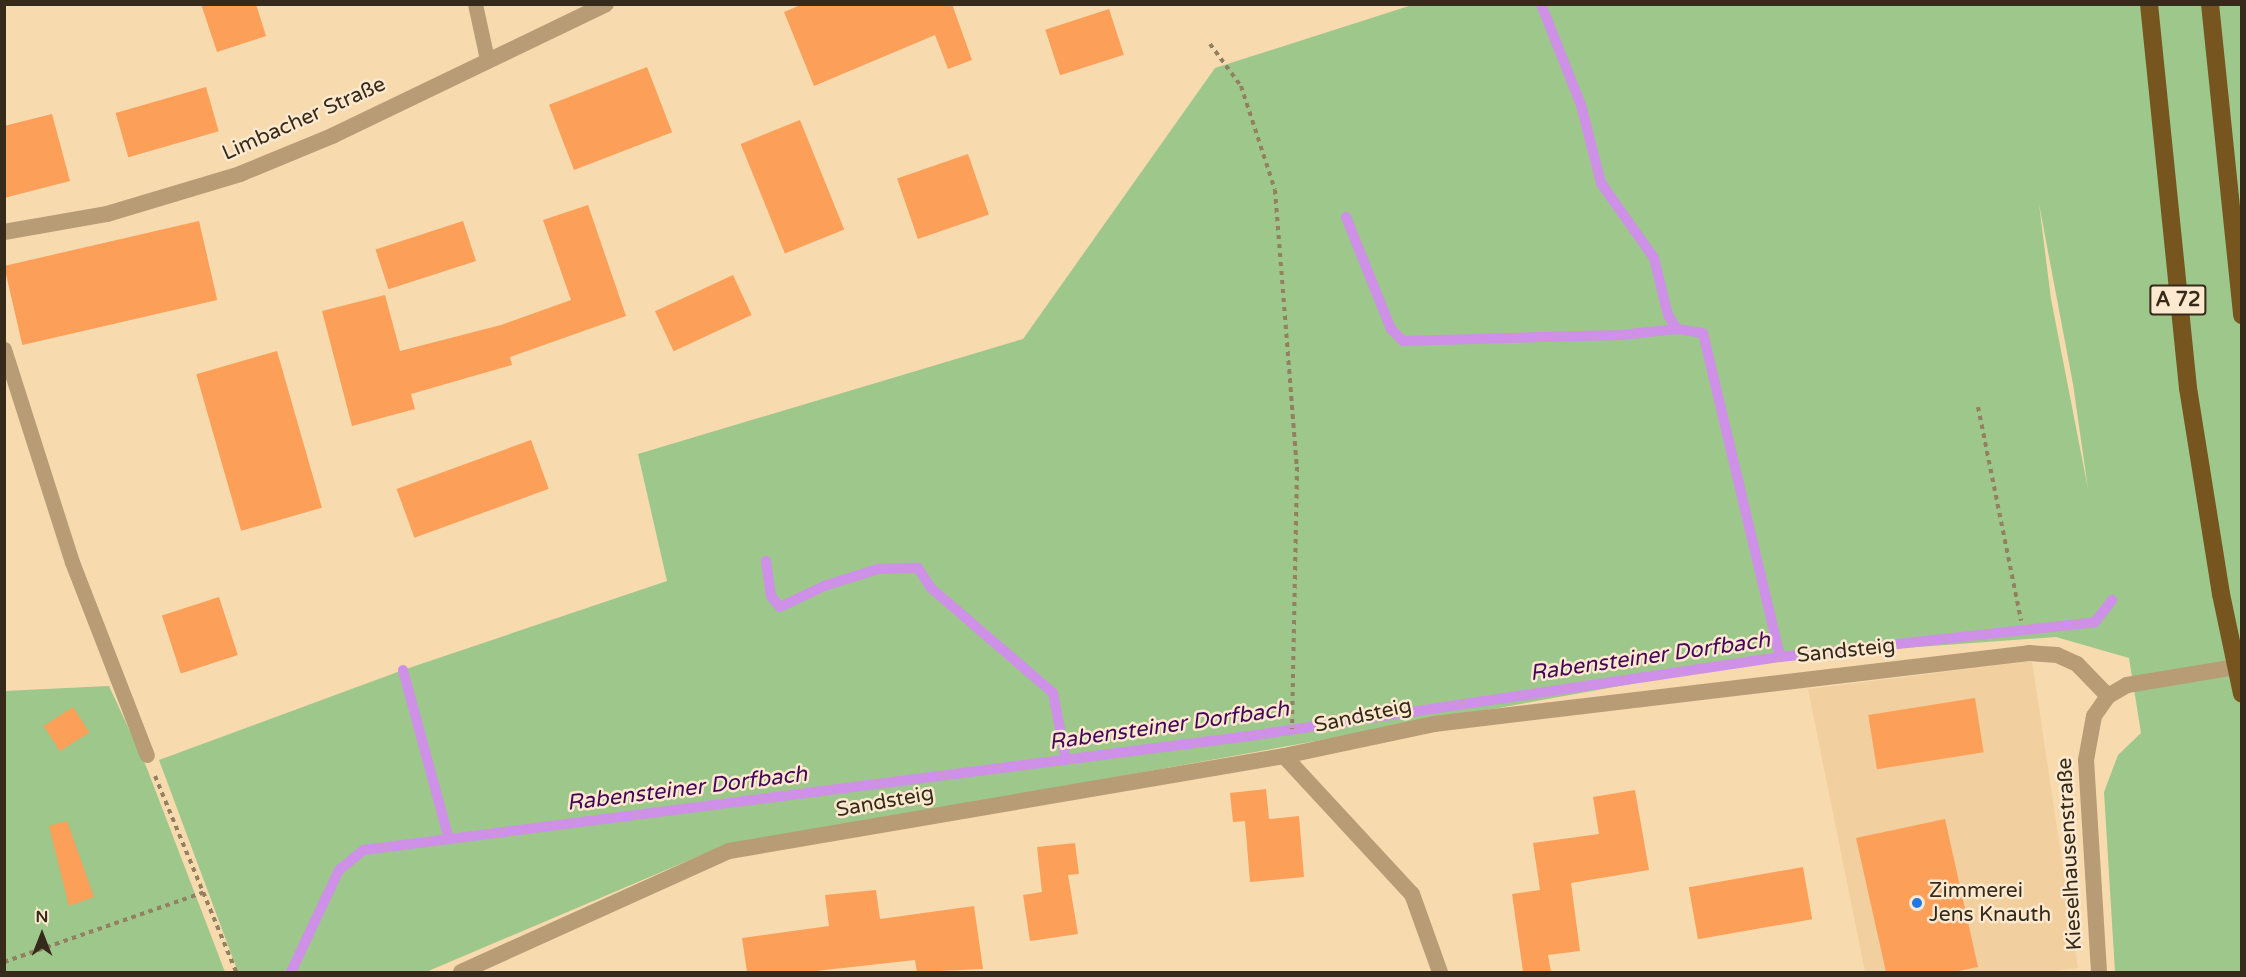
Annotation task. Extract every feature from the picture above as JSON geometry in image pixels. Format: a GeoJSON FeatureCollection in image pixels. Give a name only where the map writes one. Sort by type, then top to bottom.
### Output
{"type":"FeatureCollection","features":[{"type":"Feature","properties":{"kind":"highway","name":"A 72"},"geometry":{"type":"LineString","coordinates":[[2149,4],[2183,343],[2221,594],[2241,694]]}},
{"type":"Feature","properties":{"kind":"highway","name":"A 72"},"geometry":{"type":"LineString","coordinates":[[2210,4],[2241,315]]}},
{"type":"Feature","properties":{"kind":"street","name":"Limbacher Straße"},"geometry":{"type":"LineString","coordinates":[[4,232],[107,214],[240,174],[332,136],[487,59],[606,4]]}},
{"type":"Feature","properties":{"kind":"street","name":"Sandsteig"},"geometry":{"type":"LineString","coordinates":[[461,972],[729,851],[1284,756],[1434,724],[2029,653],[2057,655],[2077,664],[2108,696]]}},
{"type":"Feature","properties":{"kind":"street"},"geometry":{"type":"LineString","coordinates":[[2108,696],[2150,680],[2241,666]]}},
{"type":"Feature","properties":{"kind":"street","name":"Kieselhausenstraße"},"geometry":{"type":"LineString","coordinates":[[2099,972],[2086,760],[2094,716],[2108,696]]}},
{"type":"Feature","properties":{"kind":"street"},"geometry":{"type":"LineString","coordinates":[[1284,756],[1412,894],[1440,972]]}},
{"type":"Feature","properties":{"kind":"lane"},"geometry":{"type":"LineString","coordinates":[[476,4],[487,59]]}},
{"type":"Feature","properties":{"kind":"lane"},"geometry":{"type":"LineString","coordinates":[[4,349],[72,562],[147,755]]}},
{"type":"Feature","properties":{"kind":"path"},"geometry":{"type":"LineString","coordinates":[[1210,44],[1241,86],[1275,190],[1297,467],[1291,718]]}},
{"type":"Feature","properties":{"kind":"path"},"geometry":{"type":"LineString","coordinates":[[1978,407],[2021,621]]}},
{"type":"Feature","properties":{"kind":"path"},"geometry":{"type":"LineString","coordinates":[[147,755],[236,972]]}},
{"type":"Feature","properties":{"kind":"path"},"geometry":{"type":"LineString","coordinates":[[4,962],[205,892]]}},
{"type":"Feature","properties":{"kind":"shaded area"},"geometry":{"type":"Polygon","coordinates":[[[2032,661],[2078,968],[2047,972],[1865,972],[1808,689],[2032,661]]]}},
{"type":"Feature","properties":{"kind":"green space"},"geometry":{"type":"Polygon","coordinates":[[[1412,5],[2241,5],[2241,972],[2115,972],[2104,792],[2118,755],[2141,733],[2129,658],[2056,637],[1780,657],[713,850],[426,972],[238,972],[159,760],[403,670],[667,581],[638,454],[1023,339],[1215,68],[1412,5]],[[2039,204],[2051,299],[2088,489],[2073,384],[2039,204]]]}},
{"type":"Feature","properties":{"kind":"green space"},"geometry":{"type":"Polygon","coordinates":[[[109,686],[146,766],[225,972],[5,972],[4,691],[109,686]]]}},
{"type":"Feature","properties":{"kind":"building"},"geometry":{"type":"Polygon","coordinates":[[[201,4],[256,4],[266,36],[217,52],[201,4]]]}},
{"type":"Feature","properties":{"kind":"building"},"geometry":{"type":"Polygon","coordinates":[[[803,4],[952,4],[972,60],[948,69],[935,35],[814,86],[784,12],[803,4]]]}},
{"type":"Feature","properties":{"kind":"building"},"geometry":{"type":"Polygon","coordinates":[[[1109,9],[1124,55],[1060,75],[1045,30],[1109,9]]]}},
{"type":"Feature","properties":{"kind":"building"},"geometry":{"type":"Polygon","coordinates":[[[647,67],[672,132],[574,170],[549,105],[647,67]]]}},
{"type":"Feature","properties":{"kind":"building"},"geometry":{"type":"Polygon","coordinates":[[[206,87],[219,131],[128,157],[116,113],[206,87]]]}},
{"type":"Feature","properties":{"kind":"building"},"geometry":{"type":"Polygon","coordinates":[[[52,114],[70,181],[4,198],[4,126],[52,114]]]}},
{"type":"Feature","properties":{"kind":"building"},"geometry":{"type":"Polygon","coordinates":[[[800,120],[844,229],[785,253],[741,144],[800,120]]]}},
{"type":"Feature","properties":{"kind":"building"},"geometry":{"type":"Polygon","coordinates":[[[968,154],[989,215],[918,239],[897,178],[968,154]]]}},
{"type":"Feature","properties":{"kind":"building"},"geometry":{"type":"Polygon","coordinates":[[[588,205],[626,316],[510,357],[512,365],[411,394],[415,409],[352,426],[322,311],[385,295],[400,351],[501,325],[571,300],[543,220],[588,205]]]}},
{"type":"Feature","properties":{"kind":"building"},"geometry":{"type":"Polygon","coordinates":[[[199,221],[217,300],[22,345],[4,266],[199,221]]]}},
{"type":"Feature","properties":{"kind":"building"},"geometry":{"type":"Polygon","coordinates":[[[463,221],[476,261],[388,289],[376,249],[463,221]]]}},
{"type":"Feature","properties":{"kind":"building"},"geometry":{"type":"Polygon","coordinates":[[[733,275],[752,315],[674,351],[655,311],[733,275]]]}},
{"type":"Feature","properties":{"kind":"building"},"geometry":{"type":"Polygon","coordinates":[[[277,351],[322,508],[241,531],[196,374],[277,351]]]}},
{"type":"Feature","properties":{"kind":"building"},"geometry":{"type":"Polygon","coordinates":[[[531,440],[549,489],[414,538],[397,489],[531,440]]]}},
{"type":"Feature","properties":{"kind":"building"},"geometry":{"type":"Polygon","coordinates":[[[219,597],[238,655],[181,674],[162,616],[219,597]]]}},
{"type":"Feature","properties":{"kind":"building"},"geometry":{"type":"Polygon","coordinates":[[[1975,698],[1984,752],[1877,769],[1868,715],[1975,698]]]}},
{"type":"Feature","properties":{"kind":"building"},"geometry":{"type":"Polygon","coordinates":[[[73,707],[89,732],[60,751],[44,726],[73,707]]]}},
{"type":"Feature","properties":{"kind":"building"},"geometry":{"type":"Polygon","coordinates":[[[1266,789],[1269,819],[1299,816],[1304,877],[1250,882],[1245,821],[1233,822],[1230,793],[1266,789]]]}},
{"type":"Feature","properties":{"kind":"building"},"geometry":{"type":"Polygon","coordinates":[[[1635,790],[1649,870],[1571,883],[1580,951],[1548,955],[1551,972],[1523,972],[1512,894],[1540,890],[1533,843],[1599,834],[1593,797],[1635,790]]]}},
{"type":"Feature","properties":{"kind":"building","name":"Zimmerei Jens Knauth"},"geometry":{"type":"Polygon","coordinates":[[[1945,819],[1978,967],[1953,972],[1886,972],[1856,838],[1945,819]]]}},
{"type":"Feature","properties":{"kind":"building"},"geometry":{"type":"Polygon","coordinates":[[[67,821],[94,897],[69,906],[49,826],[67,821]]]}},
{"type":"Feature","properties":{"kind":"building"},"geometry":{"type":"Polygon","coordinates":[[[1075,843],[1079,874],[1068,875],[1078,934],[1030,941],[1023,895],[1042,892],[1037,847],[1075,843]]]}},
{"type":"Feature","properties":{"kind":"building"},"geometry":{"type":"Polygon","coordinates":[[[1803,867],[1812,919],[1698,939],[1689,887],[1803,867]]]}},
{"type":"Feature","properties":{"kind":"building"},"geometry":{"type":"Polygon","coordinates":[[[876,890],[880,919],[974,906],[983,969],[917,972],[915,960],[807,972],[747,972],[742,938],[829,926],[825,895],[876,890]]]}},
{"type":"Feature","properties":{"kind":"waterway"},"geometry":{"type":"LineString","coordinates":[[1541,4],[1581,105],[1601,183],[1654,258],[1668,315],[1677,329]]}},
{"type":"Feature","properties":{"kind":"waterway"},"geometry":{"type":"LineString","coordinates":[[1346,217],[1391,329],[1403,341],[1621,335],[1677,329],[1703,333],[1780,657]]}},
{"type":"Feature","properties":{"kind":"waterway"},"geometry":{"type":"LineString","coordinates":[[766,561],[771,596],[780,607],[824,586],[878,569],[918,568],[931,588],[1053,693],[1066,760]]}},
{"type":"Feature","properties":{"kind":"waterway","name":"Rabensteiner Dorfbach"},"geometry":{"type":"LineString","coordinates":[[291,972],[339,870],[364,850],[1250,736],[1780,657],[2095,622],[2112,600]]}},
{"type":"Feature","properties":{"kind":"waterway"},"geometry":{"type":"LineString","coordinates":[[403,670],[449,839]]}},
{"type":"Feature","properties":{"kind":"place","name":"Zimmerei Jens Knauth"},"geometry":{"type":"Point","coordinates":[1917,903]}}]}
